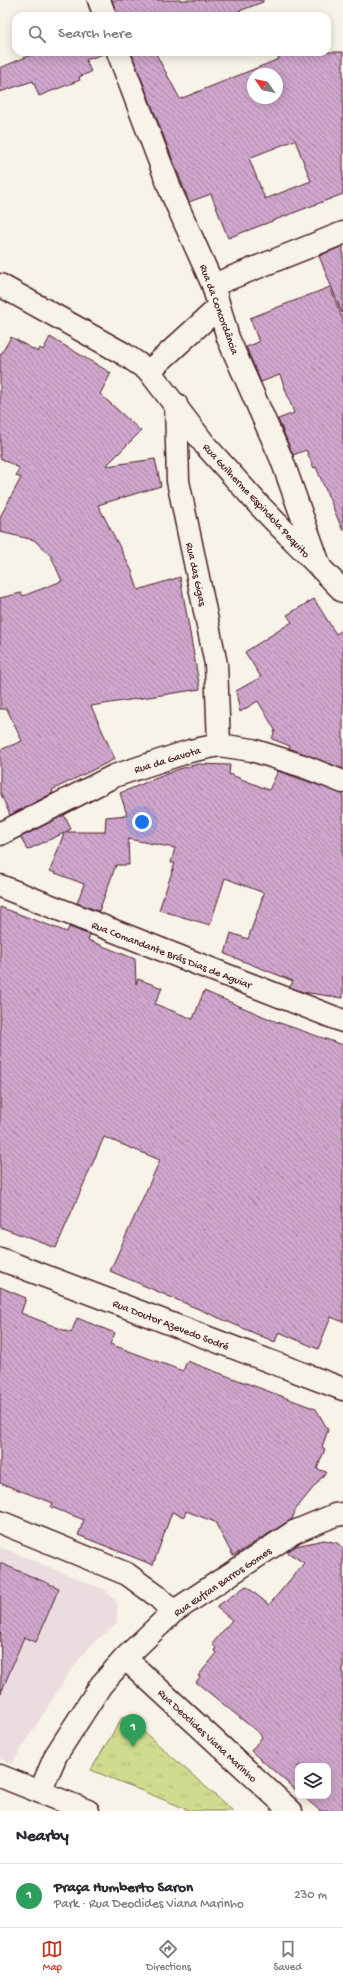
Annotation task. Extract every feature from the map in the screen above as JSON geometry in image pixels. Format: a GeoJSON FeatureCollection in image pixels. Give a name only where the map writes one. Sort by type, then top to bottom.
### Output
{"type":"FeatureCollection","features":[{"type":"Feature","properties":{"kind":"street"},"geometry":{"type":"LineString","coordinates":[[99,0],[104,12]]}},
{"type":"Feature","properties":{"kind":"street","name":"Rua da Concordância"},"geometry":{"type":"LineString","coordinates":[[120,56],[172,194],[213,285],[228,338],[282,460],[320,567]]}},
{"type":"Feature","properties":{"kind":"street"},"geometry":{"type":"LineString","coordinates":[[213,285],[343,233]]}},
{"type":"Feature","properties":{"kind":"street","name":"Rua Guilherme Espindola Pequito"},"geometry":{"type":"LineString","coordinates":[[0,285],[124,354],[149,371],[176,404],[206,446],[259,506],[343,591]]}},
{"type":"Feature","properties":{"kind":"street"},"geometry":{"type":"LineString","coordinates":[[149,371],[219,307]]}},
{"type":"Feature","properties":{"kind":"street","name":"Rua das Gigas"},"geometry":{"type":"LineString","coordinates":[[176,404],[178,480],[216,664],[219,745]]}},
{"type":"Feature","properties":{"kind":"street","name":"Rua da Gavota"},"geometry":{"type":"LineString","coordinates":[[0,834],[114,776],[190,751],[219,745],[252,750],[302,766],[343,782]]}},
{"type":"Feature","properties":{"kind":"street","name":"Rua Comandante Brás Dias de Aguiar"},"geometry":{"type":"LineString","coordinates":[[0,886],[343,1021]]}},
{"type":"Feature","properties":{"kind":"street","name":"Rua Doutor Azevedo Sodré"},"geometry":{"type":"LineString","coordinates":[[0,1259],[343,1389]]}},
{"type":"Feature","properties":{"kind":"street","name":"Rua Eufran Barros Gomes"},"geometry":{"type":"LineString","coordinates":[[40,1792],[56,1755],[76,1721],[101,1685],[125,1658],[173,1612],[294,1532],[335,1515],[343,1514]]}},
{"type":"Feature","properties":{"kind":"street"},"geometry":{"type":"LineString","coordinates":[[0,1522],[127,1574],[157,1596],[173,1612]]}},
{"type":"Feature","properties":{"kind":"street","name":"Rua Deoclides Viana Marinho"},"geometry":{"type":"LineString","coordinates":[[125,1658],[291,1811]]}},
{"type":"Feature","properties":{"kind":"street"},"geometry":{"type":"LineString","coordinates":[[0,1776],[88,1811]]}},
{"type":"Feature","properties":{"kind":"shaded area"},"geometry":{"type":"Polygon","coordinates":[[[0,1547],[105,1590],[117,1603],[117,1623],[90,1646],[68,1674],[12,1764],[0,1759],[0,1547]]]}},
{"type":"Feature","properties":{"kind":"green space"},"geometry":{"type":"Polygon","coordinates":[[[123,1716],[135,1724],[233,1811],[191,1811],[91,1770],[123,1716]]]}},
{"type":"Feature","properties":{"kind":"building"},"geometry":{"type":"Polygon","coordinates":[[[112,0],[263,0],[263,2],[237,12],[116,12],[112,0]]]}},
{"type":"Feature","properties":{"kind":"building"},"geometry":{"type":"Polygon","coordinates":[[[331,52],[343,52],[343,194],[228,238],[211,194],[189,202],[133,56],[157,56],[180,99],[247,72],[247,104],[283,104],[283,68],[257,68],[279,59],[278,56],[331,56],[331,52]],[[295,140],[249,158],[265,199],[311,181],[295,140]]]}},
{"type":"Feature","properties":{"kind":"building"},"geometry":{"type":"Polygon","coordinates":[[[28,56],[97,56],[86,60],[91,72],[79,77],[80,80],[39,96],[33,81],[0,92],[0,68],[28,56]]]}},
{"type":"Feature","properties":{"kind":"building"},"geometry":{"type":"Polygon","coordinates":[[[343,246],[343,313],[342,313],[319,256],[343,246]]]}},
{"type":"Feature","properties":{"kind":"building"},"geometry":{"type":"Polygon","coordinates":[[[330,287],[343,320],[343,531],[316,467],[314,468],[306,450],[293,455],[278,419],[294,413],[280,375],[261,382],[246,347],[259,342],[250,318],[330,287]]]}},
{"type":"Feature","properties":{"kind":"building"},"geometry":{"type":"Polygon","coordinates":[[[11,337],[38,352],[40,348],[43,350],[50,337],[111,373],[100,394],[141,431],[106,466],[155,459],[161,486],[98,505],[132,571],[138,590],[180,577],[200,689],[91,706],[115,759],[52,790],[53,793],[10,815],[0,792],[0,750],[22,741],[7,709],[0,709],[0,598],[21,593],[23,596],[62,581],[51,556],[34,540],[0,532],[0,517],[21,478],[16,476],[19,468],[0,458],[0,356],[11,337]]]}},
{"type":"Feature","properties":{"kind":"building"},"geometry":{"type":"Polygon","coordinates":[[[314,599],[336,634],[343,630],[343,769],[289,748],[290,746],[272,739],[275,730],[258,701],[240,712],[236,691],[261,677],[245,652],[292,622],[287,615],[314,599]]]}},
{"type":"Feature","properties":{"kind":"building"},"geometry":{"type":"Polygon","coordinates":[[[198,764],[230,765],[229,774],[269,790],[278,771],[343,794],[343,998],[302,992],[290,987],[293,981],[225,954],[231,933],[248,939],[264,893],[225,878],[210,925],[159,910],[175,863],[171,863],[175,848],[128,839],[129,865],[116,865],[99,911],[77,903],[84,884],[50,871],[64,833],[27,850],[21,837],[64,815],[71,829],[65,832],[105,832],[106,817],[127,815],[120,793],[179,769],[198,764]]]}},
{"type":"Feature","properties":{"kind":"building"},"geometry":{"type":"Polygon","coordinates":[[[0,907],[67,932],[69,927],[90,935],[88,940],[135,959],[136,984],[138,979],[162,988],[155,1004],[193,1019],[204,991],[277,1022],[343,1045],[343,1322],[331,1317],[318,1349],[279,1332],[275,1342],[110,1271],[160,1160],[104,1137],[56,1248],[0,1227],[0,907]]]}},
{"type":"Feature","properties":{"kind":"building"},"geometry":{"type":"Polygon","coordinates":[[[0,1287],[26,1298],[21,1313],[71,1333],[77,1318],[115,1333],[110,1344],[183,1371],[187,1361],[316,1409],[328,1430],[322,1447],[325,1449],[317,1469],[326,1472],[296,1509],[292,1519],[233,1556],[215,1522],[186,1511],[184,1517],[172,1512],[153,1565],[78,1535],[84,1520],[51,1507],[53,1503],[0,1483],[0,1287]]]}},
{"type":"Feature","properties":{"kind":"building"},"geometry":{"type":"Polygon","coordinates":[[[324,1540],[337,1543],[343,1548],[343,1811],[320,1811],[306,1799],[331,1799],[331,1763],[295,1763],[295,1789],[251,1751],[262,1737],[260,1734],[196,1682],[200,1677],[198,1676],[217,1653],[214,1650],[216,1648],[212,1644],[232,1620],[216,1607],[246,1586],[269,1605],[304,1563],[287,1552],[296,1546],[324,1540]]]}},
{"type":"Feature","properties":{"kind":"building"},"geometry":{"type":"Polygon","coordinates":[[[0,1563],[59,1588],[36,1642],[24,1637],[1,1693],[0,1563]]]}},
{"type":"Feature","properties":{"kind":"place","name":"Praça Humberto Saron"},"geometry":{"type":"Point","coordinates":[133,1747]}}]}
